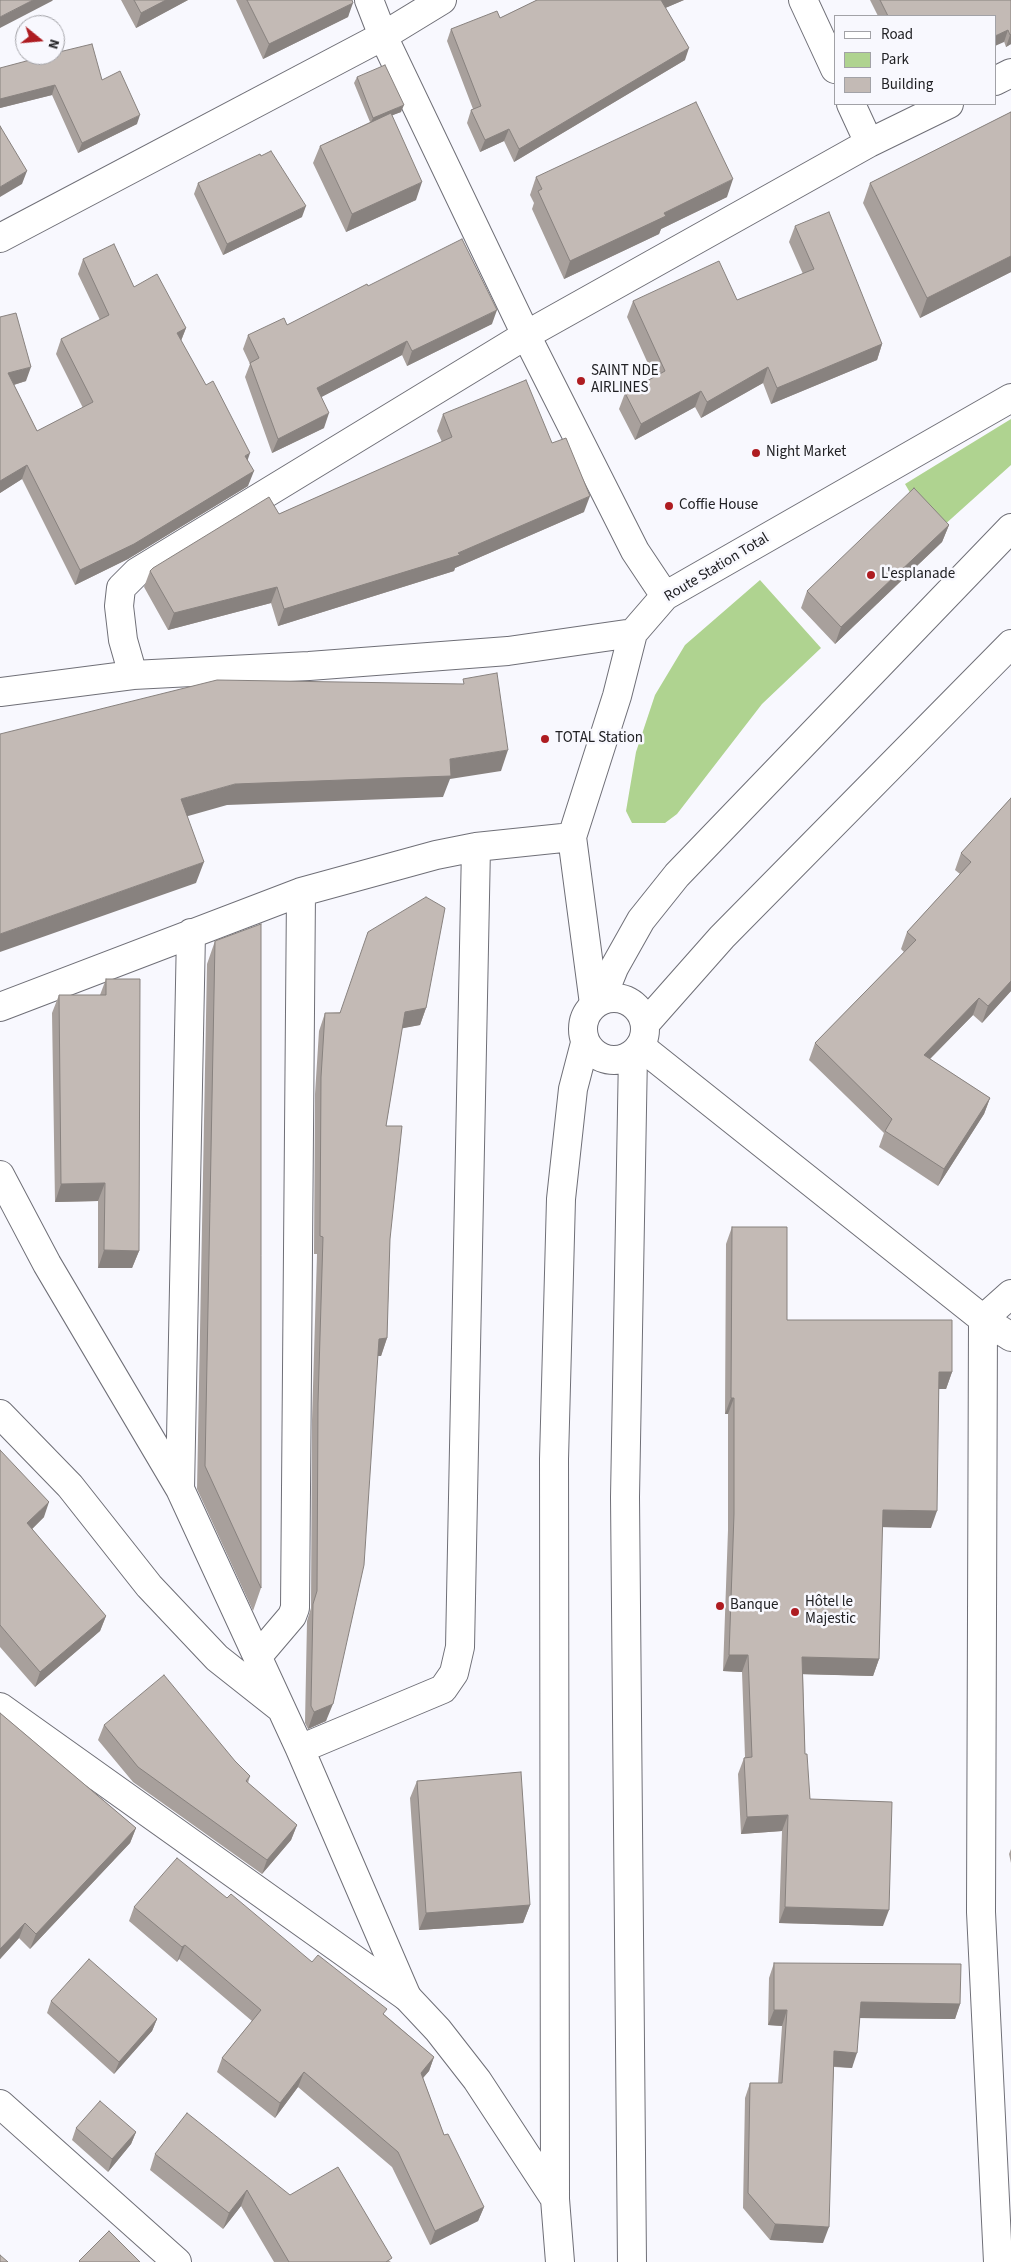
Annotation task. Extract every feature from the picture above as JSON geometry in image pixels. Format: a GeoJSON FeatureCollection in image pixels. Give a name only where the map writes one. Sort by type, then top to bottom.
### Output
{"type":"FeatureCollection","features":[{"type":"Feature","properties":{"kind":"street"},"geometry":{"type":"LineString","coordinates":[[369,0],[383,36],[526,335],[635,551],[665,596]]}},
{"type":"Feature","properties":{"kind":"street"},"geometry":{"type":"LineString","coordinates":[[0,238],[383,36],[442,0]]}},
{"type":"Feature","properties":{"kind":"street"},"geometry":{"type":"LineString","coordinates":[[803,0],[834,67]]}},
{"type":"Feature","properties":{"kind":"street"},"geometry":{"type":"LineString","coordinates":[[996,80],[1011,73]]}},
{"type":"Feature","properties":{"kind":"street"},"geometry":{"type":"LineString","coordinates":[[851,105],[869,143]]}},
{"type":"Feature","properties":{"kind":"street"},"geometry":{"type":"LineString","coordinates":[[133,675],[123,640],[119,606],[121,588],[137,572],[526,335],[869,143],[947,105]]}},
{"type":"Feature","properties":{"kind":"street","name":"Route Station Total"},"geometry":{"type":"LineString","coordinates":[[598,1002],[572,837],[617,696],[633,633],[665,596],[1011,398]]}},
{"type":"Feature","properties":{"kind":"street"},"geometry":{"type":"LineString","coordinates":[[1011,528],[677,874],[641,920],[614,968],[598,1002],[585,1015],[582,1029],[585,1043],[592,1052],[601,1058],[612,1061],[623,1060],[722,937],[1011,644]]}},
{"type":"Feature","properties":{"kind":"street"},"geometry":{"type":"LineString","coordinates":[[0,692],[133,675],[310,666],[508,651],[633,633]]}},
{"type":"Feature","properties":{"kind":"street"},"geometry":{"type":"LineString","coordinates":[[0,1007],[301,892],[436,855],[476,847],[572,837]]}},
{"type":"Feature","properties":{"kind":"street"},"geometry":{"type":"LineString","coordinates":[[300,1749],[442,1689],[454,1673],[460,1647],[476,847]]}},
{"type":"Feature","properties":{"kind":"street"},"geometry":{"type":"LineString","coordinates":[[258,1656],[292,1616],[295,1608],[301,892]]}},
{"type":"Feature","properties":{"kind":"street"},"geometry":{"type":"LineString","coordinates":[[180,1489],[191,933]]}},
{"type":"Feature","properties":{"kind":"street"},"geometry":{"type":"LineString","coordinates":[[598,1002],[618,998],[634,1005],[641,1014],[625,1497],[632,2262]]}},
{"type":"Feature","properties":{"kind":"street"},"geometry":{"type":"LineString","coordinates":[[639,1042],[983,1319],[1011,1337]]}},
{"type":"Feature","properties":{"kind":"street"},"geometry":{"type":"LineString","coordinates":[[560,2262],[555,2199],[554,1459],[562,1189],[573,1089],[585,1043]]}},
{"type":"Feature","properties":{"kind":"street"},"geometry":{"type":"LineString","coordinates":[[0,1177],[47,1264],[180,1489],[283,1710],[407,1997]]}},
{"type":"Feature","properties":{"kind":"street"},"geometry":{"type":"LineString","coordinates":[[998,2262],[981,1912],[983,1319],[1011,1294]]}},
{"type":"Feature","properties":{"kind":"street"},"geometry":{"type":"LineString","coordinates":[[0,1414],[70,1486],[149,1586],[218,1658],[283,1710]]}},
{"type":"Feature","properties":{"kind":"street"},"geometry":{"type":"LineString","coordinates":[[0,1707],[407,1997],[438,2030],[477,2080],[555,2199]]}},
{"type":"Feature","properties":{"kind":"street"},"geometry":{"type":"LineString","coordinates":[[0,2104],[177,2262]]}},
{"type":"Feature","properties":{"kind":"green space"},"geometry":{"type":"Polygon","coordinates":[[[1011,419],[1011,465],[942,527],[912,496],[905,484],[1011,419]]]}},
{"type":"Feature","properties":{"kind":"green space"},"geometry":{"type":"Polygon","coordinates":[[[760,580],[821,648],[762,704],[677,814],[665,823],[632,823],[626,811],[636,752],[655,695],[685,645],[760,580]]]}},
{"type":"Feature","properties":{"kind":"building"},"geometry":{"type":"Polygon","coordinates":[[[0,0],[33,0],[0,17],[0,0]]]}},
{"type":"Feature","properties":{"kind":"building"},"geometry":{"type":"Polygon","coordinates":[[[134,0],[166,0],[141,13],[134,0]]]}},
{"type":"Feature","properties":{"kind":"building"},"geometry":{"type":"Polygon","coordinates":[[[247,0],[352,0],[353,3],[269,44],[247,0]]]}},
{"type":"Feature","properties":{"kind":"building"},"geometry":{"type":"Polygon","coordinates":[[[537,0],[661,0],[689,48],[519,149],[509,129],[485,140],[471,110],[481,106],[451,29],[497,11],[500,18],[537,0]]]}},
{"type":"Feature","properties":{"kind":"building"},"geometry":{"type":"Polygon","coordinates":[[[880,0],[1011,0],[1011,34],[1008,30],[996,36],[996,15],[888,15],[880,0]]]}},
{"type":"Feature","properties":{"kind":"building"},"geometry":{"type":"Polygon","coordinates":[[[92,44],[102,80],[120,71],[140,115],[82,143],[55,85],[0,99],[0,68],[15,64],[65,65],[65,51],[92,44]]]}},
{"type":"Feature","properties":{"kind":"building"},"geometry":{"type":"Polygon","coordinates":[[[385,65],[404,105],[373,118],[357,77],[385,65]]]}},
{"type":"Feature","properties":{"kind":"building"},"geometry":{"type":"Polygon","coordinates":[[[696,102],[733,179],[664,213],[666,216],[570,261],[538,191],[542,189],[536,177],[696,102]]]}},
{"type":"Feature","properties":{"kind":"building"},"geometry":{"type":"Polygon","coordinates":[[[1011,112],[1011,256],[927,298],[870,183],[1011,112]]]}},
{"type":"Feature","properties":{"kind":"building"},"geometry":{"type":"Polygon","coordinates":[[[391,113],[422,182],[352,214],[320,146],[391,113]]]}},
{"type":"Feature","properties":{"kind":"building"},"geometry":{"type":"Polygon","coordinates":[[[0,126],[27,171],[0,187],[0,126]]]}},
{"type":"Feature","properties":{"kind":"building"},"geometry":{"type":"Polygon","coordinates":[[[271,151],[306,206],[227,244],[198,183],[260,154],[261,156],[271,151]]]}},
{"type":"Feature","properties":{"kind":"building"},"geometry":{"type":"Polygon","coordinates":[[[829,212],[882,344],[777,388],[768,367],[707,402],[701,391],[641,424],[625,393],[665,371],[633,301],[719,261],[737,300],[814,269],[795,226],[829,212]]]}},
{"type":"Feature","properties":{"kind":"building"},"geometry":{"type":"Polygon","coordinates":[[[462,239],[497,310],[412,351],[407,341],[317,388],[329,413],[278,439],[250,363],[259,358],[248,335],[284,318],[287,325],[367,284],[368,286],[462,239]]]}},
{"type":"Feature","properties":{"kind":"building"},"geometry":{"type":"Polygon","coordinates":[[[114,244],[134,287],[157,274],[186,328],[177,333],[206,385],[213,381],[250,453],[245,456],[254,471],[134,544],[80,570],[27,465],[0,481],[0,317],[16,313],[31,367],[8,373],[37,431],[93,402],[61,339],[109,315],[83,259],[114,244]]]}},
{"type":"Feature","properties":{"kind":"building"},"geometry":{"type":"Polygon","coordinates":[[[526,380],[552,443],[566,438],[590,496],[458,553],[460,555],[284,609],[277,587],[174,613],[150,571],[153,568],[269,497],[279,514],[452,437],[443,414],[526,380]]]}},
{"type":"Feature","properties":{"kind":"building","name":"L'esplanade"},"geometry":{"type":"Polygon","coordinates":[[[914,488],[949,525],[841,627],[807,591],[914,488]]]}},
{"type":"Feature","properties":{"kind":"building"},"geometry":{"type":"Polygon","coordinates":[[[497,673],[508,750],[450,759],[451,776],[235,784],[181,799],[204,862],[0,934],[0,734],[217,680],[464,684],[463,679],[497,673]]]}},
{"type":"Feature","properties":{"kind":"building"},"geometry":{"type":"Polygon","coordinates":[[[1011,798],[1011,981],[988,1006],[979,998],[924,1055],[990,1098],[944,1169],[885,1131],[892,1119],[815,1043],[916,940],[907,932],[971,862],[961,853],[1011,798]]]}},
{"type":"Feature","properties":{"kind":"building"},"geometry":{"type":"Polygon","coordinates":[[[426,897],[445,908],[426,1008],[405,1012],[386,1126],[402,1126],[390,1239],[387,1338],[379,1339],[364,1565],[333,1704],[314,1712],[311,1706],[313,1604],[317,1591],[318,1403],[323,1237],[320,1236],[321,1077],[325,1013],[340,1013],[368,932],[426,897]]]}},
{"type":"Feature","properties":{"kind":"building"},"geometry":{"type":"Polygon","coordinates":[[[261,924],[261,1588],[205,1466],[215,941],[261,924]]]}},
{"type":"Feature","properties":{"kind":"building"},"geometry":{"type":"Polygon","coordinates":[[[106,979],[140,979],[139,1251],[104,1250],[105,1183],[61,1184],[59,995],[106,995],[106,979]]]}},
{"type":"Feature","properties":{"kind":"building"},"geometry":{"type":"Polygon","coordinates":[[[732,1227],[787,1227],[787,1320],[952,1320],[952,1372],[939,1372],[937,1511],[883,1510],[879,1659],[802,1657],[805,1754],[807,1754],[810,1799],[892,1802],[889,1910],[785,1907],[788,1815],[747,1817],[744,1758],[752,1757],[748,1655],[729,1655],[734,1514],[734,1398],[731,1398],[732,1227]]]}},
{"type":"Feature","properties":{"kind":"building"},"geometry":{"type":"Polygon","coordinates":[[[0,1450],[49,1502],[27,1523],[106,1616],[40,1672],[0,1625],[0,1450]]]}},
{"type":"Feature","properties":{"kind":"building"},"geometry":{"type":"Polygon","coordinates":[[[164,1675],[235,1761],[250,1776],[246,1781],[297,1825],[267,1860],[138,1767],[104,1725],[164,1675]]]}},
{"type":"Feature","properties":{"kind":"building"},"geometry":{"type":"Polygon","coordinates":[[[0,1713],[136,1828],[36,1934],[25,1923],[0,1949],[0,1713]]]}},
{"type":"Feature","properties":{"kind":"building"},"geometry":{"type":"Polygon","coordinates":[[[521,1772],[530,1905],[426,1913],[417,1781],[521,1772]]]}},
{"type":"Feature","properties":{"kind":"building"},"geometry":{"type":"Polygon","coordinates":[[[177,1858],[227,1898],[231,1894],[312,1962],[318,1955],[387,2009],[383,2014],[434,2057],[421,2073],[444,2135],[448,2134],[484,2207],[435,2231],[398,2152],[304,2072],[280,2103],[222,2058],[261,2010],[185,1945],[182,1947],[134,1907],[177,1858]]]}},
{"type":"Feature","properties":{"kind":"building"},"geometry":{"type":"Polygon","coordinates":[[[89,1959],[157,2019],[119,2062],[51,2001],[89,1959]]]}},
{"type":"Feature","properties":{"kind":"building"},"geometry":{"type":"Polygon","coordinates":[[[774,1963],[961,1964],[960,2004],[861,2002],[857,2053],[834,2051],[829,2227],[775,2224],[748,2193],[750,2083],[782,2083],[787,2010],[774,2010],[774,1963]]]}},
{"type":"Feature","properties":{"kind":"building"},"geometry":{"type":"Polygon","coordinates":[[[100,2101],[136,2132],[112,2159],[76,2128],[100,2101]]]}},
{"type":"Feature","properties":{"kind":"building"},"geometry":{"type":"Polygon","coordinates":[[[187,2113],[290,2195],[338,2167],[392,2258],[386,2262],[289,2262],[247,2190],[229,2213],[155,2154],[187,2113]]]}},
{"type":"Feature","properties":{"kind":"building"},"geometry":{"type":"Polygon","coordinates":[[[109,2231],[140,2262],[79,2261],[109,2231]]]}},
{"type":"Feature","properties":{"kind":"building"},"geometry":{"type":"Polygon","coordinates":[[[0,2255],[8,2262],[0,2262],[0,2255]]]}},
{"type":"Feature","properties":{"kind":"place","name":"SAINT NDE AIRLINES"},"geometry":{"type":"Point","coordinates":[581,381]}},
{"type":"Feature","properties":{"kind":"place","name":"Night Market"},"geometry":{"type":"Point","coordinates":[756,453]}},
{"type":"Feature","properties":{"kind":"place","name":"Coffie House"},"geometry":{"type":"Point","coordinates":[669,506]}},
{"type":"Feature","properties":{"kind":"place","name":"L'esplanade"},"geometry":{"type":"Point","coordinates":[871,575]}},
{"type":"Feature","properties":{"kind":"place","name":"TOTAL Station"},"geometry":{"type":"Point","coordinates":[545,739]}},
{"type":"Feature","properties":{"kind":"place","name":"Banque"},"geometry":{"type":"Point","coordinates":[720,1606]}},
{"type":"Feature","properties":{"kind":"place","name":"Hôtel le Majestic"},"geometry":{"type":"Point","coordinates":[795,1612]}}]}
